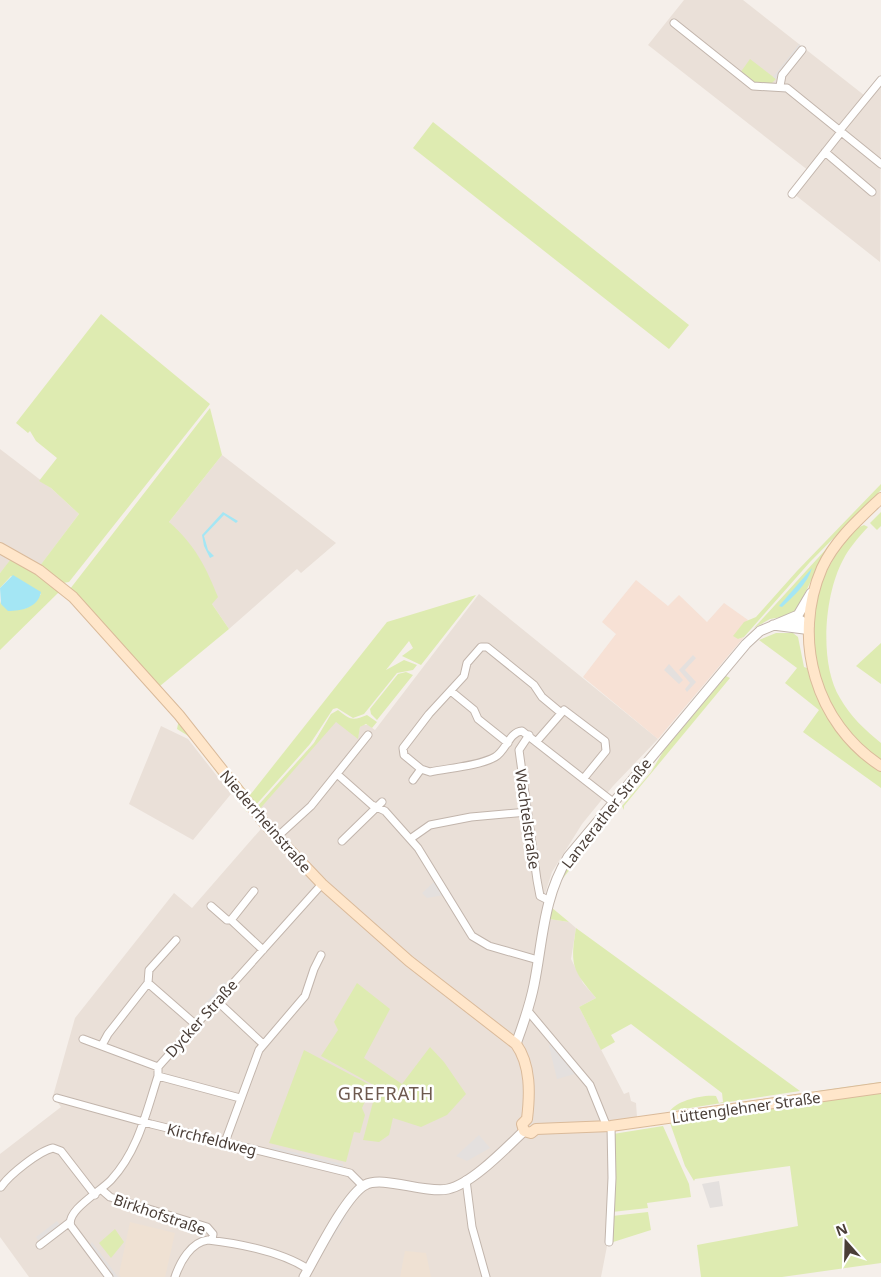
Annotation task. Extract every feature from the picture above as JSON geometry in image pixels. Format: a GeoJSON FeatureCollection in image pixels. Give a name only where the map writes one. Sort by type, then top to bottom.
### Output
{"type":"FeatureCollection","features":[{"type":"Feature","properties":{"kind":"main road"},"geometry":{"type":"LineString","coordinates":[[881,498],[838,543],[823,567],[817,582],[809,626],[809,648],[813,672],[829,713],[853,744],[881,766]]}},
{"type":"Feature","properties":{"kind":"main road","name":"Niederrheinstraße"},"geometry":{"type":"LineString","coordinates":[[0,548],[39,570],[73,597],[169,703],[277,837],[322,884],[409,961],[516,1044],[526,1062],[528,1072],[527,1119]]}},
{"type":"Feature","properties":{"kind":"main road","name":"Lüttenglehner Straße"},"geometry":{"type":"LineString","coordinates":[[536,1129],[609,1126],[881,1088]]}},
{"type":"Feature","properties":{"kind":"main road"},"geometry":{"type":"LineString","coordinates":[[527,1119],[535,1121],[536,1129],[531,1133],[524,1131],[522,1124],[527,1119]]}},
{"type":"Feature","properties":{"kind":"street"},"geometry":{"type":"LineString","coordinates":[[674,23],[753,86],[761,88],[780,86],[787,88],[881,164]]}},
{"type":"Feature","properties":{"kind":"street"},"geometry":{"type":"LineString","coordinates":[[780,86],[782,75],[802,50]]}},
{"type":"Feature","properties":{"kind":"street"},"geometry":{"type":"LineString","coordinates":[[792,194],[881,80]]}},
{"type":"Feature","properties":{"kind":"street"},"geometry":{"type":"LineString","coordinates":[[825,152],[872,192]]}},
{"type":"Feature","properties":{"kind":"street"},"geometry":{"type":"LineString","coordinates":[[787,620],[802,611],[817,582]]}},
{"type":"Feature","properties":{"kind":"street"},"geometry":{"type":"LineString","coordinates":[[772,625],[804,629],[809,626],[800,620],[787,620]]}},
{"type":"Feature","properties":{"kind":"street","name":"Lanzerather Straße"},"geometry":{"type":"LineString","coordinates":[[516,1044],[528,1011],[548,900],[555,880],[568,857],[746,644],[760,631],[787,620]]}},
{"type":"Feature","properties":{"kind":"street"},"geometry":{"type":"LineString","coordinates":[[413,780],[421,769],[404,755],[403,748],[429,714],[452,692],[464,676],[467,663],[479,648],[484,646],[534,685],[542,697],[560,712]]}},
{"type":"Feature","properties":{"kind":"street"},"geometry":{"type":"LineString","coordinates":[[452,692],[474,710],[478,719],[508,743]]}},
{"type":"Feature","properties":{"kind":"street"},"geometry":{"type":"LineString","coordinates":[[537,741],[560,712],[567,711],[607,745],[606,751],[584,778]]}},
{"type":"Feature","properties":{"kind":"street","name":"Wachtelstraße"},"geometry":{"type":"LineString","coordinates":[[421,769],[430,772],[487,760],[497,756],[520,731],[529,735],[519,750],[540,894],[542,898],[548,900]]}},
{"type":"Feature","properties":{"kind":"street"},"geometry":{"type":"LineString","coordinates":[[277,837],[311,806],[368,735]]}},
{"type":"Feature","properties":{"kind":"street"},"geometry":{"type":"LineString","coordinates":[[529,735],[613,802]]}},
{"type":"Feature","properties":{"kind":"street"},"geometry":{"type":"LineString","coordinates":[[337,774],[377,808],[385,811],[410,839],[423,855],[472,936],[489,946],[538,960]]}},
{"type":"Feature","properties":{"kind":"street"},"geometry":{"type":"LineString","coordinates":[[342,841],[382,802]]}},
{"type":"Feature","properties":{"kind":"street"},"geometry":{"type":"LineString","coordinates":[[410,839],[430,825],[471,817],[527,812]]}},
{"type":"Feature","properties":{"kind":"street","name":"Dycker Straße"},"geometry":{"type":"LineString","coordinates":[[40,1245],[70,1222],[74,1211],[102,1190],[129,1158],[136,1144],[158,1076],[158,1067],[322,884]]}},
{"type":"Feature","properties":{"kind":"street"},"geometry":{"type":"LineString","coordinates":[[231,920],[254,892]]}},
{"type":"Feature","properties":{"kind":"street"},"geometry":{"type":"LineString","coordinates":[[211,906],[227,920],[231,920],[263,950]]}},
{"type":"Feature","properties":{"kind":"street"},"geometry":{"type":"LineString","coordinates":[[102,1045],[108,1034],[148,983],[149,970],[176,940]]}},
{"type":"Feature","properties":{"kind":"street"},"geometry":{"type":"LineString","coordinates":[[225,1142],[262,1043],[305,996],[321,955]]}},
{"type":"Feature","properties":{"kind":"street"},"geometry":{"type":"LineString","coordinates":[[148,983],[195,1024]]}},
{"type":"Feature","properties":{"kind":"street"},"geometry":{"type":"LineString","coordinates":[[217,1001],[262,1043]]}},
{"type":"Feature","properties":{"kind":"street"},"geometry":{"type":"LineString","coordinates":[[528,1011],[590,1085],[609,1126],[612,1178],[609,1242]]}},
{"type":"Feature","properties":{"kind":"street"},"geometry":{"type":"LineString","coordinates":[[83,1039],[158,1067]]}},
{"type":"Feature","properties":{"kind":"street"},"geometry":{"type":"LineString","coordinates":[[158,1076],[240,1098]]}},
{"type":"Feature","properties":{"kind":"street","name":"Kirchfeldweg"},"geometry":{"type":"LineString","coordinates":[[56,1098],[143,1122],[350,1173],[363,1186]]}},
{"type":"Feature","properties":{"kind":"street"},"geometry":{"type":"LineString","coordinates":[[306,1273],[344,1209],[363,1186],[377,1182],[443,1190],[456,1186],[466,1180],[524,1131]]}},
{"type":"Feature","properties":{"kind":"street"},"geometry":{"type":"LineString","coordinates":[[1,1187],[6,1179],[44,1151],[53,1148],[61,1151],[95,1196]]}},
{"type":"Feature","properties":{"kind":"street"},"geometry":{"type":"LineString","coordinates":[[466,1180],[474,1235],[486,1277]]}},
{"type":"Feature","properties":{"kind":"street","name":"Birkhofstraße"},"geometry":{"type":"LineString","coordinates":[[102,1190],[110,1197],[207,1227],[212,1234],[212,1240]]}},
{"type":"Feature","properties":{"kind":"street"},"geometry":{"type":"LineString","coordinates":[[70,1222],[109,1277]]}},
{"type":"Feature","properties":{"kind":"street","name":"Birkhofstraße"},"geometry":{"type":"LineString","coordinates":[[175,1277],[183,1260],[191,1250],[204,1240],[270,1252],[289,1258],[306,1273]]}},
{"type":"Feature","properties":{"kind":"shaded area"},"geometry":{"type":"Polygon","coordinates":[[[684,0],[743,0],[869,99],[881,84],[880,262],[794,194],[809,171],[648,45],[684,0]]]}},
{"type":"Feature","properties":{"kind":"shaded area"},"geometry":{"type":"Polygon","coordinates":[[[799,44],[802,47],[776,79],[773,77],[799,44]]]}},
{"type":"Feature","properties":{"kind":"shaded area"},"geometry":{"type":"Polygon","coordinates":[[[0,449],[51,488],[79,514],[40,566],[0,544],[0,449]]]}},
{"type":"Feature","properties":{"kind":"shaded area"},"geometry":{"type":"Polygon","coordinates":[[[222,455],[336,543],[301,573],[297,569],[229,629],[212,604],[169,522],[222,455]]]}},
{"type":"Feature","properties":{"kind":"shaded area"},"geometry":{"type":"Polygon","coordinates":[[[0,554],[11,560],[0,573],[0,554]]]}},
{"type":"Feature","properties":{"kind":"shaded area"},"geometry":{"type":"Polygon","coordinates":[[[636,580],[668,606],[679,595],[707,622],[724,603],[748,620],[736,633],[738,639],[744,637],[658,739],[583,677],[616,634],[602,622],[636,580]]]}},
{"type":"Feature","properties":{"kind":"shaded area"},"geometry":{"type":"Polygon","coordinates":[[[479,594],[658,739],[613,786],[582,824],[552,872],[543,900],[543,918],[569,922],[576,928],[571,959],[583,983],[596,998],[579,1007],[624,1094],[629,1092],[631,1101],[636,1103],[637,1117],[608,1121],[610,1143],[608,1241],[601,1277],[29,1277],[0,1237],[0,1154],[61,1107],[53,1096],[75,1018],[174,893],[192,908],[267,822],[256,808],[314,743],[331,715],[358,736],[360,727],[363,725],[368,725],[375,730],[479,594]]]}},
{"type":"Feature","properties":{"kind":"shaded area"},"geometry":{"type":"Polygon","coordinates":[[[693,655],[696,658],[685,670],[696,682],[687,692],[685,689],[690,683],[679,670],[693,655]]]}},
{"type":"Feature","properties":{"kind":"shaded area"},"geometry":{"type":"Polygon","coordinates":[[[669,664],[683,680],[679,684],[664,670],[669,664]]]}},
{"type":"Feature","properties":{"kind":"shaded area"},"geometry":{"type":"Polygon","coordinates":[[[161,726],[188,739],[231,794],[193,840],[129,804],[161,726]]]}},
{"type":"Feature","properties":{"kind":"shaded area"},"geometry":{"type":"Polygon","coordinates":[[[435,881],[444,895],[427,898],[422,893],[435,881]]]}},
{"type":"Feature","properties":{"kind":"shaded area"},"geometry":{"type":"Polygon","coordinates":[[[224,982],[228,985],[201,1014],[201,1008],[224,982]]]}},
{"type":"Feature","properties":{"kind":"shaded area"},"geometry":{"type":"Polygon","coordinates":[[[552,1043],[578,1073],[557,1079],[549,1046],[552,1043]]]}},
{"type":"Feature","properties":{"kind":"shaded area"},"geometry":{"type":"Polygon","coordinates":[[[479,1135],[490,1148],[467,1161],[456,1156],[479,1135]]]}},
{"type":"Feature","properties":{"kind":"shaded area"},"geometry":{"type":"Polygon","coordinates":[[[273,1147],[343,1164],[344,1169],[269,1150],[273,1147]]]}},
{"type":"Feature","properties":{"kind":"shaded area"},"geometry":{"type":"Polygon","coordinates":[[[719,1181],[723,1206],[710,1208],[702,1184],[719,1181]]]}},
{"type":"Feature","properties":{"kind":"shaded area"},"geometry":{"type":"Polygon","coordinates":[[[117,1201],[183,1222],[179,1225],[116,1206],[117,1201]]]}},
{"type":"Feature","properties":{"kind":"shaded area"},"geometry":{"type":"Polygon","coordinates":[[[350,1206],[345,1218],[308,1277],[350,1206]]]}},
{"type":"Feature","properties":{"kind":"shaded area"},"geometry":{"type":"Polygon","coordinates":[[[57,1221],[60,1225],[39,1241],[36,1237],[57,1221]]]}},
{"type":"Feature","properties":{"kind":"shaded area"},"geometry":{"type":"Polygon","coordinates":[[[130,1222],[175,1233],[165,1277],[121,1277],[119,1274],[130,1222]]]}},
{"type":"Feature","properties":{"kind":"shaded area"},"geometry":{"type":"Polygon","coordinates":[[[92,1242],[118,1277],[112,1277],[89,1246],[92,1242]]]}},
{"type":"Feature","properties":{"kind":"shaded area"},"geometry":{"type":"Polygon","coordinates":[[[405,1251],[426,1253],[431,1277],[400,1277],[405,1251]]]}},
{"type":"Feature","properties":{"kind":"green space"},"geometry":{"type":"Polygon","coordinates":[[[750,59],[776,79],[772,83],[758,86],[740,73],[750,59]]]}},
{"type":"Feature","properties":{"kind":"green space"},"geometry":{"type":"Polygon","coordinates":[[[433,122],[689,325],[669,349],[413,148],[433,122]]]}},
{"type":"Feature","properties":{"kind":"green space"},"geometry":{"type":"Polygon","coordinates":[[[101,314],[210,404],[69,582],[63,583],[39,567],[79,514],[51,488],[39,481],[57,458],[36,441],[30,431],[28,433],[16,423],[101,314]]]}},
{"type":"Feature","properties":{"kind":"green space"},"geometry":{"type":"Polygon","coordinates":[[[210,408],[222,455],[169,522],[193,547],[204,565],[218,597],[212,604],[229,629],[160,686],[157,685],[70,589],[210,408]]]}},
{"type":"Feature","properties":{"kind":"green space"},"geometry":{"type":"Polygon","coordinates":[[[881,484],[881,490],[810,562],[744,637],[738,639],[733,636],[744,622],[756,617],[797,571],[881,484]]]}},
{"type":"Feature","properties":{"kind":"green space"},"geometry":{"type":"Polygon","coordinates":[[[881,512],[881,526],[877,530],[870,523],[881,512]]]}},
{"type":"Feature","properties":{"kind":"green space"},"geometry":{"type":"Polygon","coordinates":[[[864,525],[868,527],[848,551],[837,575],[828,610],[826,629],[827,649],[833,684],[848,711],[881,743],[881,762],[855,741],[839,720],[828,699],[820,677],[814,630],[816,607],[821,585],[830,565],[844,542],[853,532],[864,525]]]}},
{"type":"Feature","properties":{"kind":"green space"},"geometry":{"type":"Polygon","coordinates":[[[838,536],[821,561],[796,611],[788,616],[770,619],[754,628],[838,536]]]}},
{"type":"Feature","properties":{"kind":"green space"},"geometry":{"type":"Polygon","coordinates":[[[11,559],[38,574],[59,592],[0,650],[0,601],[1,604],[23,609],[31,605],[41,594],[11,576],[0,588],[0,573],[11,559]]]}},
{"type":"Feature","properties":{"kind":"green space"},"geometry":{"type":"Polygon","coordinates":[[[476,595],[421,665],[402,656],[413,648],[409,641],[386,670],[404,660],[417,665],[413,670],[397,673],[364,714],[353,718],[337,708],[333,709],[310,744],[255,806],[163,690],[250,795],[387,622],[476,595]]]}},
{"type":"Feature","properties":{"kind":"green space"},"geometry":{"type":"Polygon","coordinates":[[[776,633],[793,633],[798,637],[804,667],[807,668],[812,685],[826,714],[844,738],[881,770],[881,788],[803,732],[819,710],[785,683],[797,668],[759,640],[776,633]]]}},
{"type":"Feature","properties":{"kind":"green space"},"geometry":{"type":"Polygon","coordinates":[[[881,643],[881,684],[856,666],[881,643]]]}},
{"type":"Feature","properties":{"kind":"green space"},"geometry":{"type":"Polygon","coordinates":[[[406,672],[413,675],[377,720],[371,714],[370,709],[398,674],[406,672]]]}},
{"type":"Feature","properties":{"kind":"green space"},"geometry":{"type":"Polygon","coordinates":[[[726,676],[730,678],[624,806],[624,810],[622,806],[651,772],[664,750],[726,676]]]}},
{"type":"Feature","properties":{"kind":"green space"},"geometry":{"type":"Polygon","coordinates":[[[338,710],[352,718],[367,715],[377,722],[372,728],[366,724],[360,727],[358,739],[336,722],[258,811],[256,808],[314,743],[331,714],[338,710]]]}},
{"type":"Feature","properties":{"kind":"green space"},"geometry":{"type":"Polygon","coordinates":[[[179,719],[250,809],[247,812],[190,737],[177,729],[179,719]]]}},
{"type":"Feature","properties":{"kind":"green space"},"geometry":{"type":"Polygon","coordinates":[[[613,810],[615,812],[560,882],[575,852],[613,810]]]}},
{"type":"Feature","properties":{"kind":"green space"},"geometry":{"type":"Polygon","coordinates":[[[551,907],[569,922],[549,919],[551,907]]]}},
{"type":"Feature","properties":{"kind":"green space"},"geometry":{"type":"Polygon","coordinates":[[[576,928],[800,1091],[670,1111],[678,1104],[697,1097],[716,1096],[719,1103],[723,1102],[722,1093],[631,1024],[611,1035],[615,1042],[601,1050],[579,1007],[596,998],[582,980],[573,959],[576,928]]]}},
{"type":"Feature","properties":{"kind":"green space"},"geometry":{"type":"Polygon","coordinates":[[[357,983],[390,1009],[364,1058],[402,1084],[430,1047],[444,1062],[466,1094],[447,1115],[421,1127],[393,1118],[389,1135],[379,1142],[363,1140],[377,1087],[321,1056],[338,1030],[334,1022],[357,983]]]}},
{"type":"Feature","properties":{"kind":"green space"},"geometry":{"type":"Polygon","coordinates":[[[304,1050],[372,1086],[362,1108],[365,1115],[360,1133],[354,1132],[346,1162],[269,1143],[304,1050]]]}},
{"type":"Feature","properties":{"kind":"green space"},"geometry":{"type":"Polygon","coordinates":[[[881,1082],[881,1085],[744,1104],[742,1102],[881,1082]]]}},
{"type":"Feature","properties":{"kind":"green space"},"geometry":{"type":"Polygon","coordinates":[[[881,1091],[881,1263],[782,1277],[701,1277],[697,1245],[798,1226],[790,1166],[695,1179],[694,1181],[685,1166],[670,1123],[673,1121],[881,1091]]]}},
{"type":"Feature","properties":{"kind":"green space"},"geometry":{"type":"Polygon","coordinates":[[[663,1126],[689,1184],[691,1197],[647,1203],[648,1208],[612,1212],[613,1134],[663,1126]]]}},
{"type":"Feature","properties":{"kind":"green space"},"geometry":{"type":"Polygon","coordinates":[[[648,1212],[651,1230],[610,1243],[612,1216],[648,1212]]]}},
{"type":"Feature","properties":{"kind":"green space"},"geometry":{"type":"Polygon","coordinates":[[[115,1229],[124,1242],[111,1258],[99,1243],[115,1229]]]}},
{"type":"Feature","properties":{"kind":"water"},"geometry":{"type":"Polygon","coordinates":[[[223,512],[238,521],[236,523],[224,515],[204,536],[208,550],[214,556],[210,558],[204,546],[202,535],[223,512]]]}},
{"type":"Feature","properties":{"kind":"water"},"geometry":{"type":"Polygon","coordinates":[[[812,568],[800,589],[782,607],[779,606],[812,568]]]}},
{"type":"Feature","properties":{"kind":"water"},"geometry":{"type":"Polygon","coordinates":[[[13,575],[41,592],[36,602],[28,608],[8,611],[1,604],[0,588],[13,575]]]}},
{"type":"Feature","properties":{"kind":"district","name":"GREFRATH"},"geometry":{"type":"Point","coordinates":[386,1093]}}]}
